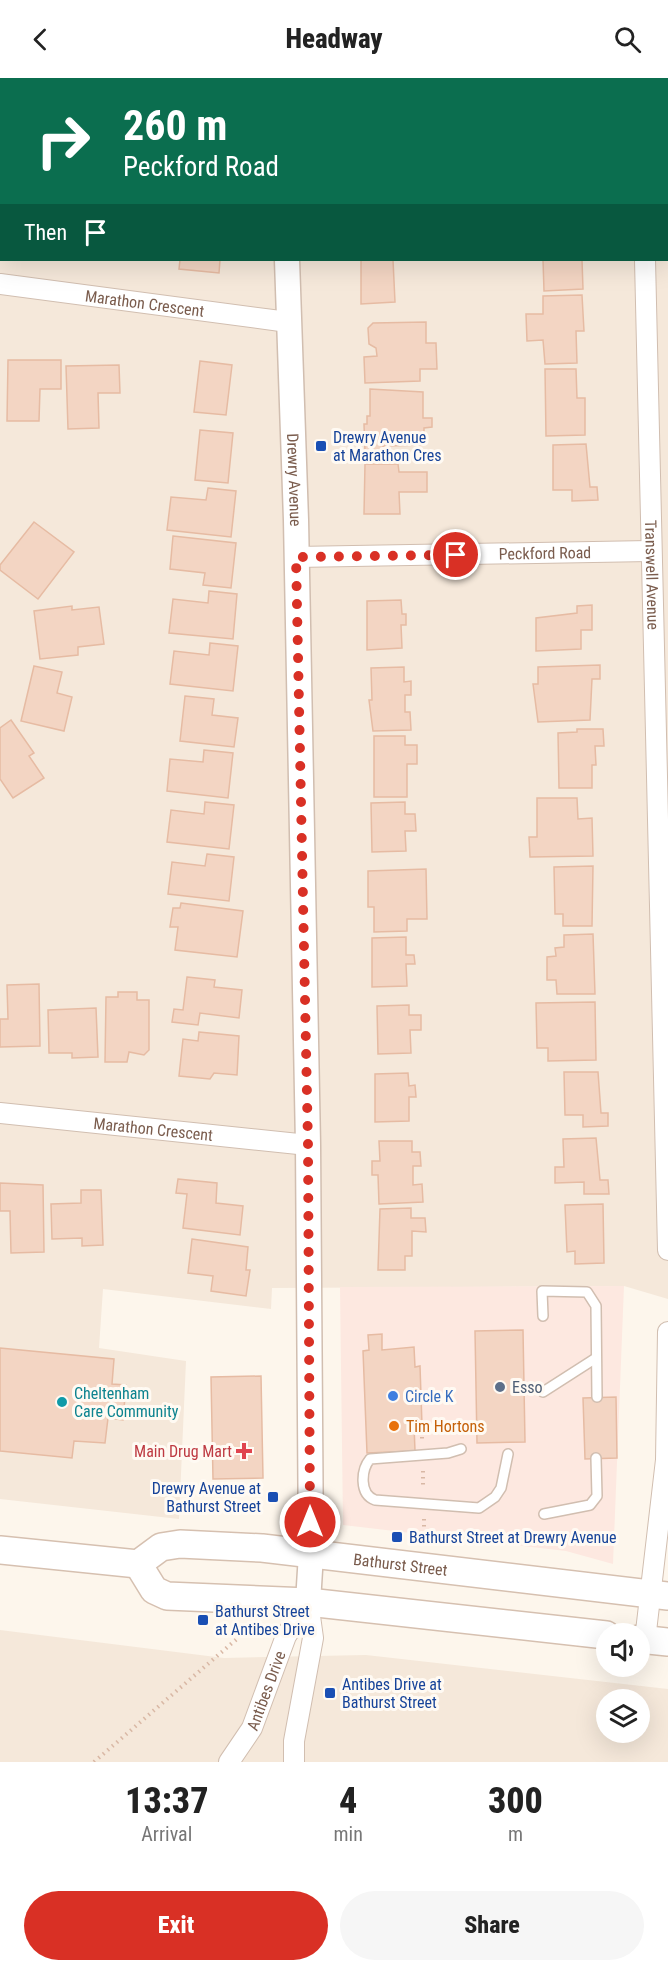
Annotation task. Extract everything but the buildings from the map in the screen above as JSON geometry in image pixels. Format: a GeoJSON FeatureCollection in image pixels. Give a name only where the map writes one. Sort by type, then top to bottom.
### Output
{"type":"FeatureCollection","features":[{"type":"Feature","properties":{"kind":"main road","name":"Bathurst Street"},"geometry":{"type":"LineString","coordinates":[[138,1564],[161,1547],[180,1544],[311,1554],[659,1595]]}},
{"type":"Feature","properties":{"kind":"main road"},"geometry":{"type":"LineString","coordinates":[[0,1550],[138,1564],[154,1590],[166,1596],[308,1602],[596,1634]]}},
{"type":"Feature","properties":{"kind":"street","name":"Drewry Avenue"},"geometry":{"type":"LineString","coordinates":[[287,261],[296,557],[308,1145],[311,1554],[308,1602]]}},
{"type":"Feature","properties":{"kind":"street","name":"Transwell Avenue"},"geometry":{"type":"LineString","coordinates":[[645,261],[650,551],[664,934],[668,1250]]}},
{"type":"Feature","properties":{"kind":"street","name":"Marathon Crescent"},"geometry":{"type":"LineString","coordinates":[[0,284],[288,322]]}},
{"type":"Feature","properties":{"kind":"street","name":"Peckford Road"},"geometry":{"type":"LineString","coordinates":[[296,557],[650,551]]}},
{"type":"Feature","properties":{"kind":"street","name":"Marathon Crescent"},"geometry":{"type":"LineString","coordinates":[[0,1113],[308,1145]]}},
{"type":"Feature","properties":{"kind":"street"},"geometry":{"type":"LineString","coordinates":[[651,1640],[659,1595],[667,1460],[668,1332]]}},
{"type":"Feature","properties":{"kind":"street","name":"Antibes Drive"},"geometry":{"type":"LineString","coordinates":[[229,1762],[252,1728],[286,1636],[308,1602]]}},
{"type":"Feature","properties":{"kind":"street","name":"Antibes Drive"},"geometry":{"type":"LineString","coordinates":[[294,1762],[294,1741],[313,1638],[308,1602]]}},
{"type":"Feature","properties":{"kind":"lane"},"geometry":{"type":"LineString","coordinates":[[543,1316],[542,1291],[587,1292],[596,1306],[597,1397]]}},
{"type":"Feature","properties":{"kind":"lane"},"geometry":{"type":"LineString","coordinates":[[543,1392],[596,1358]]}},
{"type":"Feature","properties":{"kind":"lane"},"geometry":{"type":"LineString","coordinates":[[461,1449],[448,1453],[370,1459],[364,1470],[364,1492],[368,1497],[471,1509],[486,1505],[501,1488],[508,1454]]}},
{"type":"Feature","properties":{"kind":"lane"},"geometry":{"type":"LineString","coordinates":[[544,1515],[590,1505],[597,1496],[596,1458]]}},
{"type":"Feature","properties":{"kind":"path"},"geometry":{"type":"LineString","coordinates":[[422,1425],[424,1530]]}},
{"type":"Feature","properties":{"kind":"path"},"geometry":{"type":"LineString","coordinates":[[94,1762],[238,1638]]}},
{"type":"Feature","properties":{"kind":"shaded area"},"geometry":{"type":"Polygon","coordinates":[[[0,261],[668,261],[668,1299],[624,1286],[272,1288],[271,1309],[103,1289],[99,1348],[186,1361],[179,1519],[0,1499],[0,261]]]}},
{"type":"Feature","properties":{"kind":"shaded area"},"geometry":{"type":"Polygon","coordinates":[[[624,1286],[613,1564],[566,1551],[343,1525],[340,1287],[624,1286]]]}},
{"type":"Feature","properties":{"kind":"shaded area"},"geometry":{"type":"Polygon","coordinates":[[[0,1630],[224,1658],[366,1655],[668,1689],[668,1762],[0,1762],[0,1630]]]}},
{"type":"Feature","properties":{"kind":"place","name":"Drewry Avenue at Marathon Cres"},"geometry":{"type":"Point","coordinates":[321,446]}},
{"type":"Feature","properties":{"kind":"place","name":"Esso"},"geometry":{"type":"Point","coordinates":[500,1387]}},
{"type":"Feature","properties":{"kind":"place","name":"Circle K"},"geometry":{"type":"Point","coordinates":[393,1396]}},
{"type":"Feature","properties":{"kind":"place","name":"Cheltenham Care Community"},"geometry":{"type":"Point","coordinates":[62,1402]}},
{"type":"Feature","properties":{"kind":"place","name":"Tim Hortons"},"geometry":{"type":"Point","coordinates":[394,1426]}},
{"type":"Feature","properties":{"kind":"place","name":"Main Drug Mart"},"geometry":{"type":"Point","coordinates":[244,1451]}},
{"type":"Feature","properties":{"kind":"place","name":"Drewry Avenue at Bathurst Street"},"geometry":{"type":"Point","coordinates":[273,1497]}},
{"type":"Feature","properties":{"kind":"place","name":"Bathurst Street at Drewry Avenue"},"geometry":{"type":"Point","coordinates":[397,1537]}},
{"type":"Feature","properties":{"kind":"place","name":"Bathurst Street at Antibes Drive"},"geometry":{"type":"Point","coordinates":[203,1620]}},
{"type":"Feature","properties":{"kind":"place","name":"Antibes Drive at Bathurst Street"},"geometry":{"type":"Point","coordinates":[330,1693]}},
{"type":"Feature","properties":{"kind":"route"},"geometry":{"type":"LineString","coordinates":[[310,1522],[308,1145],[296,557],[456,555]]}}]}
